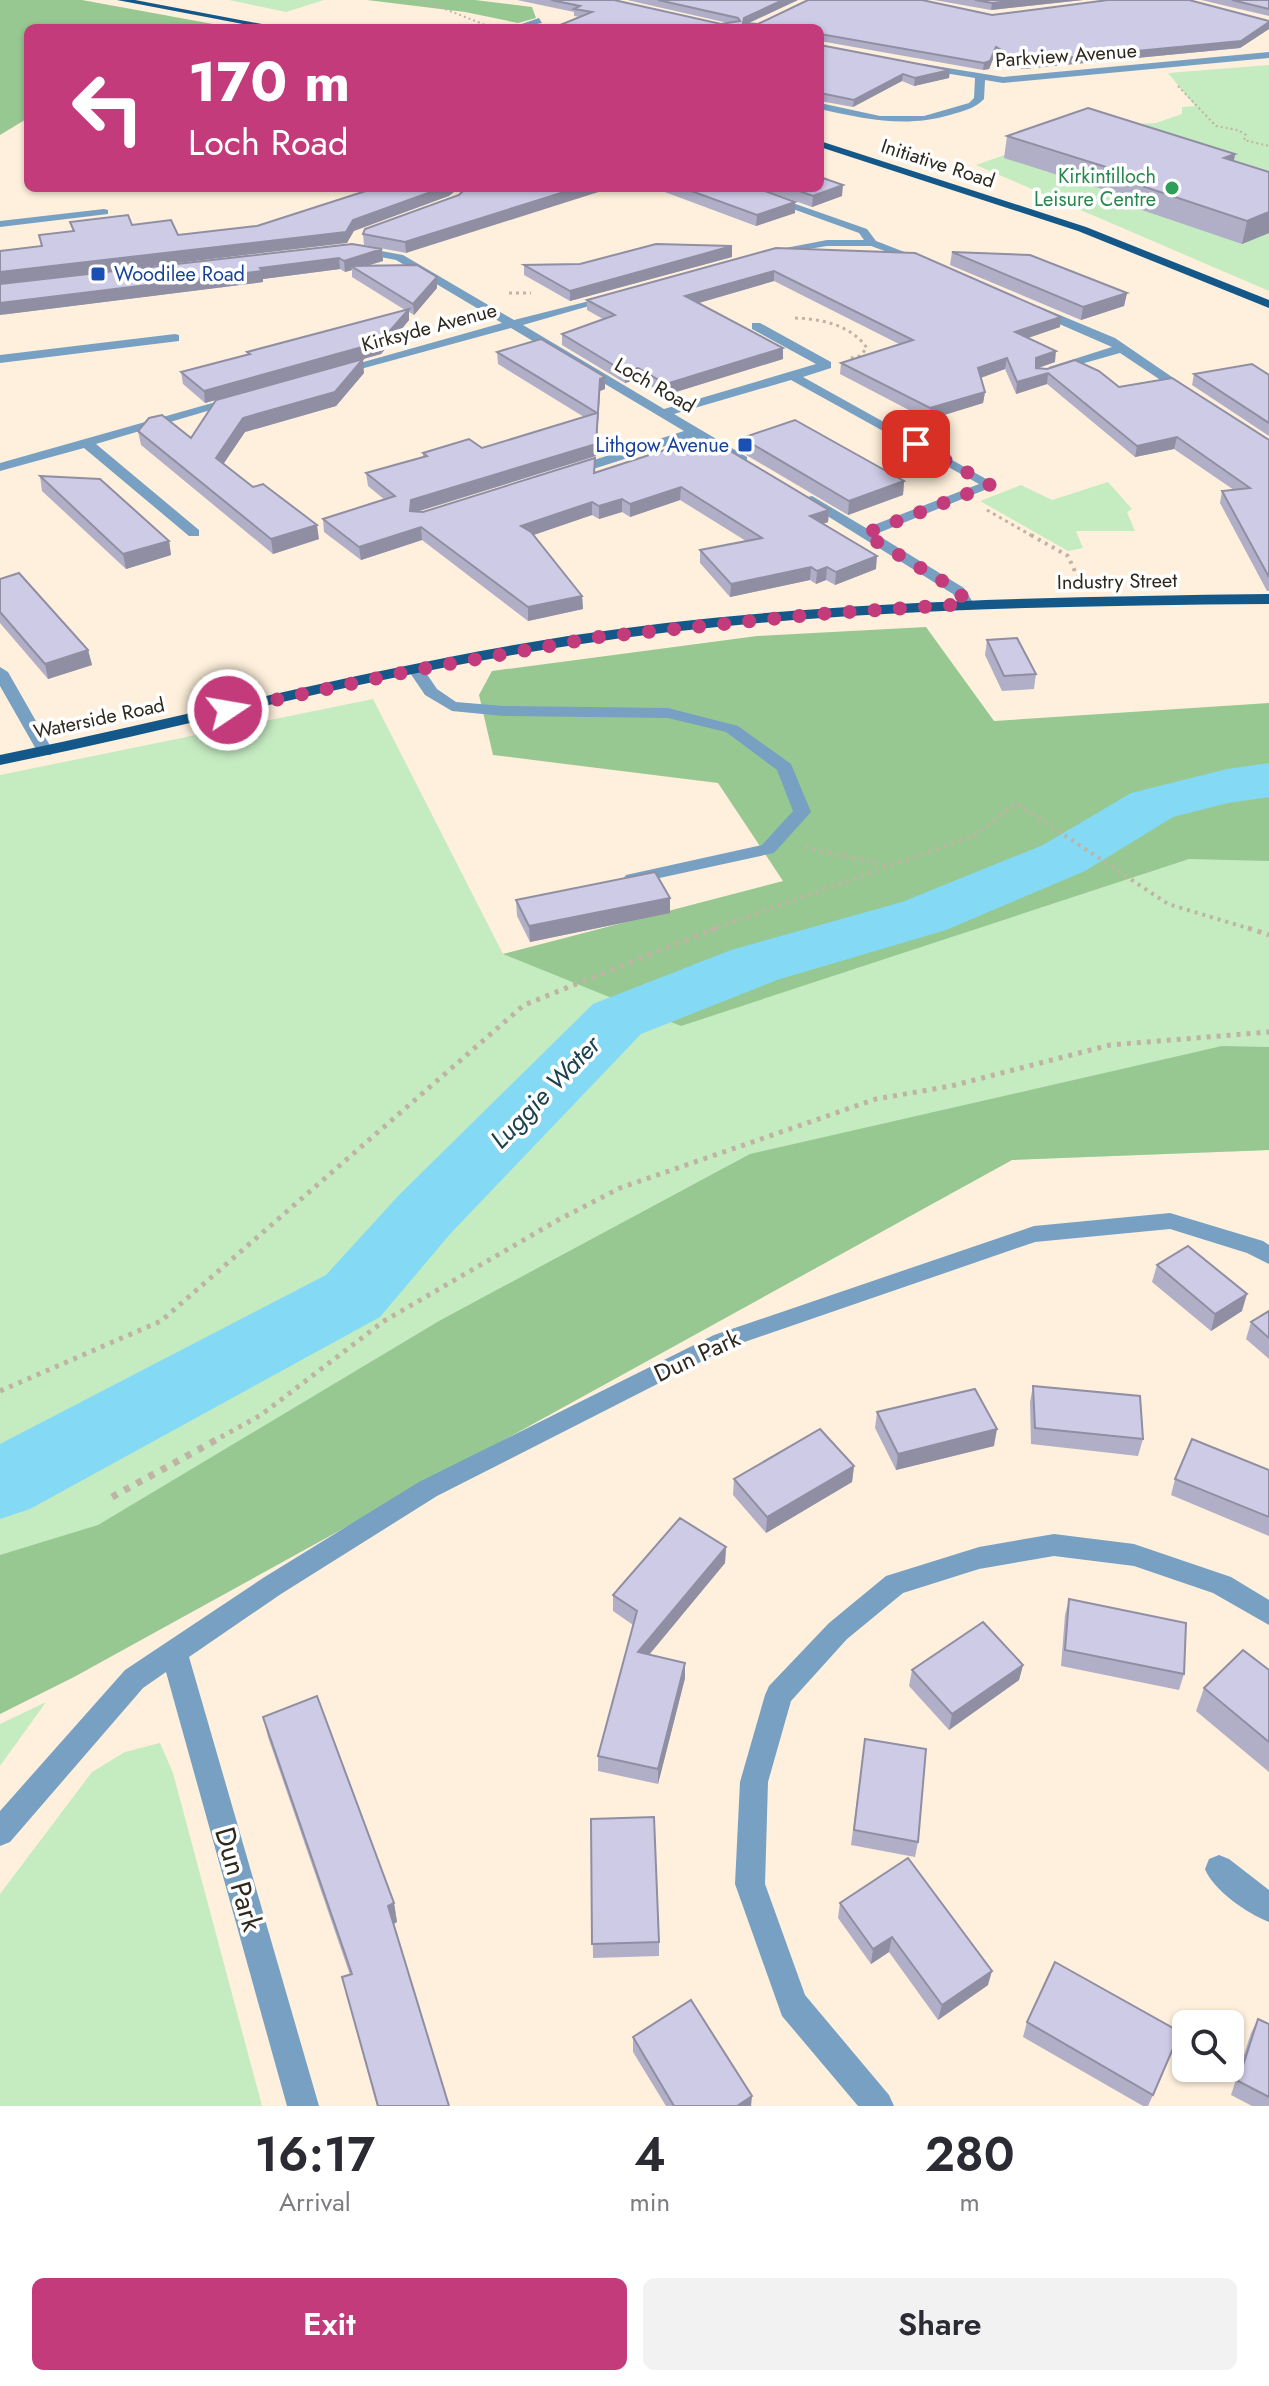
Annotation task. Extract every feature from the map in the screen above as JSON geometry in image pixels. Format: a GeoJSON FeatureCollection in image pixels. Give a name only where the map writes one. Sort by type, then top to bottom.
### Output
{"type":"FeatureCollection","features":[{"type":"Feature","properties":{"kind":"main road"},"geometry":{"type":"LineString","coordinates":[[121,0],[256,24]]}},
{"type":"Feature","properties":{"kind":"main road","name":"Initiative Road"},"geometry":{"type":"LineString","coordinates":[[824,145],[1082,229],[1269,304]]}},
{"type":"Feature","properties":{"kind":"main road","name":"Industry Street"},"geometry":{"type":"LineString","coordinates":[[966,604],[1269,599]]}},
{"type":"Feature","properties":{"kind":"main road","name":"Waterside Road"},"geometry":{"type":"LineString","coordinates":[[0,760],[416,670],[599,637],[819,614],[966,604]]}},
{"type":"Feature","properties":{"kind":"street"},"geometry":{"type":"LineString","coordinates":[[530,24],[539,21]]}},
{"type":"Feature","properties":{"kind":"street","name":"Parkview Avenue"},"geometry":{"type":"LineString","coordinates":[[908,64],[1003,80],[1269,55]]}},
{"type":"Feature","properties":{"kind":"street"},"geometry":{"type":"LineString","coordinates":[[824,107],[880,119],[925,119],[972,105],[979,99],[980,78]]}},
{"type":"Feature","properties":{"kind":"street"},"geometry":{"type":"LineString","coordinates":[[751,192],[863,231],[872,243]]}},
{"type":"Feature","properties":{"kind":"street"},"geometry":{"type":"LineString","coordinates":[[0,213],[22,212],[29,220]]}},
{"type":"Feature","properties":{"kind":"street"},"geometry":{"type":"LineString","coordinates":[[0,224],[104,212]]}},
{"type":"Feature","properties":{"kind":"street","name":"Loch Road"},"geometry":{"type":"LineString","coordinates":[[359,236],[347,249],[399,257],[748,464]]}},
{"type":"Feature","properties":{"kind":"street"},"geometry":{"type":"LineString","coordinates":[[750,258],[827,243],[872,243],[899,250],[941,269]]}},
{"type":"Feature","properties":{"kind":"street","name":"Kirksyde Avenue"},"geometry":{"type":"LineString","coordinates":[[329,375],[634,291]]}},
{"type":"Feature","properties":{"kind":"street"},"geometry":{"type":"LineString","coordinates":[[1026,305],[1122,348],[1195,397]]}},
{"type":"Feature","properties":{"kind":"street"},"geometry":{"type":"LineString","coordinates":[[663,413],[827,365],[756,326]]}},
{"type":"Feature","properties":{"kind":"street"},"geometry":{"type":"LineString","coordinates":[[0,359],[175,338]]}},
{"type":"Feature","properties":{"kind":"street"},"geometry":{"type":"LineString","coordinates":[[1041,374],[1122,348]]}},
{"type":"Feature","properties":{"kind":"street"},"geometry":{"type":"LineString","coordinates":[[792,376],[990,485],[864,534]]}},
{"type":"Feature","properties":{"kind":"street"},"geometry":{"type":"LineString","coordinates":[[0,467],[253,396]]}},
{"type":"Feature","properties":{"kind":"street"},"geometry":{"type":"LineString","coordinates":[[550,478],[696,432]]}},
{"type":"Feature","properties":{"kind":"street"},"geometry":{"type":"LineString","coordinates":[[86,443],[194,533]]}},
{"type":"Feature","properties":{"kind":"street"},"geometry":{"type":"LineString","coordinates":[[799,495],[959,591],[966,604]]}},
{"type":"Feature","properties":{"kind":"street"},"geometry":{"type":"LineString","coordinates":[[416,670],[431,692],[452,706],[503,711],[668,713],[732,729],[785,768],[802,812],[768,849],[618,882]]}},
{"type":"Feature","properties":{"kind":"street"},"geometry":{"type":"LineString","coordinates":[[0,672],[45,751]]}},
{"type":"Feature","properties":{"kind":"street","name":"Dun Park"},"geometry":{"type":"LineString","coordinates":[[0,1832],[134,1679],[272,1586],[428,1489],[722,1341],[1034,1234],[1170,1221],[1255,1247],[1269,1256]]}},
{"type":"Feature","properties":{"kind":"street"},"geometry":{"type":"LineString","coordinates":[[878,2106],[793,2005],[750,1884],[754,1782],[779,1695],[838,1631],[895,1584],[979,1558],[1054,1545],[1134,1555],[1222,1585],[1269,1614]]}},
{"type":"Feature","properties":{"kind":"street","name":"Dun Park"},"geometry":{"type":"LineString","coordinates":[[174,1652],[303,2106]]}},
{"type":"Feature","properties":{"kind":"street"},"geometry":{"type":"LineString","coordinates":[[1219,1869],[1269,1908]]}},
{"type":"Feature","properties":{"kind":"path"},"geometry":{"type":"LineString","coordinates":[[422,0],[483,24]]}},
{"type":"Feature","properties":{"kind":"path"},"geometry":{"type":"LineString","coordinates":[[1159,66],[1216,126],[1238,130],[1246,135],[1244,140],[1269,146]]}},
{"type":"Feature","properties":{"kind":"path"},"geometry":{"type":"LineString","coordinates":[[960,496],[1068,556],[1087,602]]}},
{"type":"Feature","properties":{"kind":"path"},"geometry":{"type":"LineString","coordinates":[[0,1391],[161,1321],[524,1005],[661,948],[976,835],[1016,803],[1168,904],[1269,935]]}},
{"type":"Feature","properties":{"kind":"path"},"geometry":{"type":"LineString","coordinates":[[804,846],[889,866]]}},
{"type":"Feature","properties":{"kind":"path"},"geometry":{"type":"LineString","coordinates":[[112,1497],[261,1415],[384,1321],[558,1220],[620,1188],[876,1099],[951,1086],[1110,1045],[1269,1032]]}},
{"type":"Feature","properties":{"kind":"green space"},"geometry":{"type":"Polygon","coordinates":[[[0,0],[82,0],[213,24],[24,24],[24,120],[0,135],[0,0]]]}},
{"type":"Feature","properties":{"kind":"green space"},"geometry":{"type":"Polygon","coordinates":[[[229,0],[324,0],[286,12],[229,0]]]}},
{"type":"Feature","properties":{"kind":"green space"},"geometry":{"type":"Polygon","coordinates":[[[367,0],[475,0],[532,7],[536,18],[518,23],[465,12],[367,0]]]}},
{"type":"Feature","properties":{"kind":"green space"},"geometry":{"type":"Polygon","coordinates":[[[1269,65],[1269,291],[976,165],[1084,127],[1156,123],[1182,114],[1182,107],[1195,106],[1168,73],[1269,65]]]}},
{"type":"Feature","properties":{"kind":"green space"},"geometry":{"type":"Polygon","coordinates":[[[1108,482],[1132,509],[1127,512],[1135,531],[1076,531],[1083,548],[1068,551],[980,501],[1021,485],[1052,500],[1108,482]]]}},
{"type":"Feature","properties":{"kind":"green space"},"geometry":{"type":"Polygon","coordinates":[[[926,627],[994,721],[1269,703],[1269,861],[1189,859],[681,1026],[503,954],[783,881],[718,783],[493,755],[479,695],[492,671],[757,636],[926,627]]]}},
{"type":"Feature","properties":{"kind":"green space"},"geometry":{"type":"Polygon","coordinates":[[[373,699],[503,954],[1186,795],[1269,794],[1269,1150],[1012,1160],[0,1714],[0,775],[373,699]]]}},
{"type":"Feature","properties":{"kind":"green space"},"geometry":{"type":"Polygon","coordinates":[[[1222,1046],[1269,1047],[1269,1150],[1012,1160],[74,1677],[0,1714],[0,1555],[98,1525],[439,1321],[750,1154],[1222,1046]]]}},
{"type":"Feature","properties":{"kind":"green space"},"geometry":{"type":"Polygon","coordinates":[[[46,1702],[0,1766],[0,1724],[46,1702]]]}},
{"type":"Feature","properties":{"kind":"green space"},"geometry":{"type":"Polygon","coordinates":[[[160,1743],[173,1773],[262,2106],[0,2106],[0,1894],[92,1772],[125,1752],[160,1743]]]}},
{"type":"Feature","properties":{"kind":"building"},"geometry":{"type":"Polygon","coordinates":[[[551,0],[614,0],[721,24],[563,24],[592,12],[574,9],[580,6],[551,0]]]}},
{"type":"Feature","properties":{"kind":"building"},"geometry":{"type":"Polygon","coordinates":[[[658,0],[783,0],[744,18],[743,23],[758,24],[721,24],[740,21],[738,18],[658,0]]]}},
{"type":"Feature","properties":{"kind":"building"},"geometry":{"type":"Polygon","coordinates":[[[808,0],[922,0],[992,15],[1108,0],[1189,0],[1269,21],[1241,41],[1022,62],[996,47],[990,61],[984,63],[824,35],[824,24],[758,24],[808,0]]]}},
{"type":"Feature","properties":{"kind":"building"},"geometry":{"type":"Polygon","coordinates":[[[975,0],[1020,0],[992,3],[975,0]]]}},
{"type":"Feature","properties":{"kind":"building"},"geometry":{"type":"Polygon","coordinates":[[[1232,0],[1269,0],[1269,9],[1232,0]]]}},
{"type":"Feature","properties":{"kind":"building"},"geometry":{"type":"Polygon","coordinates":[[[824,46],[950,70],[915,78],[903,74],[854,100],[824,94],[824,46]]]}},
{"type":"Feature","properties":{"kind":"building"},"geometry":{"type":"Polygon","coordinates":[[[1088,108],[1235,154],[1224,158],[1269,172],[1269,212],[1247,221],[1142,186],[1154,182],[1007,136],[1088,108]]]}},
{"type":"Feature","properties":{"kind":"building"},"geometry":{"type":"Polygon","coordinates":[[[824,178],[843,185],[824,192],[824,178]]]}},
{"type":"Feature","properties":{"kind":"building"},"geometry":{"type":"Polygon","coordinates":[[[363,192],[431,192],[353,220],[346,232],[0,272],[0,251],[42,246],[39,235],[74,231],[70,222],[128,215],[132,225],[171,220],[178,235],[257,226],[363,192]]]}},
{"type":"Feature","properties":{"kind":"building"},"geometry":{"type":"Polygon","coordinates":[[[462,192],[564,192],[405,242],[363,234],[365,229],[462,192]]]}},
{"type":"Feature","properties":{"kind":"building"},"geometry":{"type":"Polygon","coordinates":[[[694,192],[768,192],[795,202],[757,215],[694,192]]]}},
{"type":"Feature","properties":{"kind":"building"},"geometry":{"type":"Polygon","coordinates":[[[802,192],[824,192],[813,196],[802,192]]]}},
{"type":"Feature","properties":{"kind":"building"},"geometry":{"type":"Polygon","coordinates":[[[352,244],[382,249],[344,261],[339,258],[260,268],[262,271],[0,303],[0,284],[352,244]]]}},
{"type":"Feature","properties":{"kind":"building"},"geometry":{"type":"Polygon","coordinates":[[[656,244],[732,246],[570,291],[524,265],[580,264],[656,244]]]}},
{"type":"Feature","properties":{"kind":"building"},"geometry":{"type":"Polygon","coordinates":[[[776,248],[915,253],[1061,317],[1015,332],[1056,351],[1036,358],[1036,368],[1047,369],[1075,360],[1099,371],[1119,387],[1172,378],[1269,440],[1269,577],[1222,491],[1250,488],[1177,437],[1137,446],[1048,373],[1017,382],[1007,358],[978,368],[985,392],[930,408],[841,363],[913,340],[774,271],[685,296],[783,348],[666,384],[638,368],[625,372],[562,334],[615,315],[587,300],[776,248]]]}},
{"type":"Feature","properties":{"kind":"building"},"geometry":{"type":"Polygon","coordinates":[[[952,252],[1030,255],[1127,293],[1083,307],[952,252]]]}},
{"type":"Feature","properties":{"kind":"building"},"geometry":{"type":"Polygon","coordinates":[[[417,265],[437,277],[413,304],[351,266],[417,265]]]}},
{"type":"Feature","properties":{"kind":"building"},"geometry":{"type":"Polygon","coordinates":[[[409,309],[380,342],[204,391],[181,372],[250,354],[247,352],[409,309]]]}},
{"type":"Feature","properties":{"kind":"building"},"geometry":{"type":"Polygon","coordinates":[[[541,339],[605,377],[600,379],[596,444],[411,500],[410,511],[423,512],[595,458],[594,473],[689,442],[705,452],[722,446],[829,510],[810,516],[877,556],[836,572],[827,567],[817,571],[811,567],[731,584],[700,550],[762,538],[681,487],[630,504],[622,499],[599,506],[592,502],[521,526],[531,532],[582,596],[528,607],[421,527],[359,547],[323,519],[395,496],[366,473],[427,456],[423,453],[469,439],[482,448],[597,413],[497,352],[541,339]]]}},
{"type":"Feature","properties":{"kind":"building"},"geometry":{"type":"Polygon","coordinates":[[[363,359],[335,392],[243,418],[216,458],[253,487],[263,484],[317,525],[271,539],[138,431],[149,418],[162,415],[191,438],[216,400],[363,359]]]}},
{"type":"Feature","properties":{"kind":"building"},"geometry":{"type":"Polygon","coordinates":[[[1252,364],[1269,375],[1269,423],[1194,374],[1252,364]]]}},
{"type":"Feature","properties":{"kind":"building"},"geometry":{"type":"Polygon","coordinates":[[[795,420],[904,481],[849,501],[742,438],[795,420]]]}},
{"type":"Feature","properties":{"kind":"building"},"geometry":{"type":"Polygon","coordinates":[[[40,476],[100,479],[169,541],[123,554],[40,476]]]}},
{"type":"Feature","properties":{"kind":"building"},"geometry":{"type":"Polygon","coordinates":[[[19,573],[88,650],[45,664],[0,612],[0,579],[19,573]]]}},
{"type":"Feature","properties":{"kind":"building"},"geometry":{"type":"Polygon","coordinates":[[[1017,638],[1036,674],[1004,676],[987,640],[1017,638]]]}},
{"type":"Feature","properties":{"kind":"building"},"geometry":{"type":"Polygon","coordinates":[[[655,872],[670,898],[529,926],[516,900],[655,872]]]}},
{"type":"Feature","properties":{"kind":"building"},"geometry":{"type":"Polygon","coordinates":[[[1188,1246],[1247,1294],[1215,1314],[1157,1265],[1188,1246]]]}},
{"type":"Feature","properties":{"kind":"building"},"geometry":{"type":"Polygon","coordinates":[[[1269,1311],[1269,1338],[1251,1322],[1269,1311]]]}},
{"type":"Feature","properties":{"kind":"building"},"geometry":{"type":"Polygon","coordinates":[[[1033,1386],[1140,1396],[1143,1439],[1035,1428],[1033,1386]]]}},
{"type":"Feature","properties":{"kind":"building"},"geometry":{"type":"Polygon","coordinates":[[[975,1389],[997,1429],[898,1454],[877,1412],[975,1389]]]}},
{"type":"Feature","properties":{"kind":"building"},"geometry":{"type":"Polygon","coordinates":[[[820,1429],[854,1466],[767,1517],[734,1479],[820,1429]]]}},
{"type":"Feature","properties":{"kind":"building"},"geometry":{"type":"Polygon","coordinates":[[[1192,1439],[1269,1470],[1269,1517],[1175,1479],[1192,1439]]]}},
{"type":"Feature","properties":{"kind":"building"},"geometry":{"type":"Polygon","coordinates":[[[680,1518],[726,1547],[638,1652],[685,1663],[658,1769],[598,1756],[637,1611],[613,1595],[680,1518]]]}},
{"type":"Feature","properties":{"kind":"building"},"geometry":{"type":"Polygon","coordinates":[[[1069,1599],[1186,1623],[1184,1674],[1065,1650],[1069,1599]]]}},
{"type":"Feature","properties":{"kind":"building"},"geometry":{"type":"Polygon","coordinates":[[[983,1622],[1023,1665],[952,1714],[912,1670],[983,1622]]]}},
{"type":"Feature","properties":{"kind":"building"},"geometry":{"type":"Polygon","coordinates":[[[1243,1650],[1269,1670],[1269,1742],[1204,1688],[1243,1650]]]}},
{"type":"Feature","properties":{"kind":"building"},"geometry":{"type":"Polygon","coordinates":[[[317,1696],[394,1903],[388,1906],[449,2106],[378,2106],[342,1977],[352,1974],[263,1717],[317,1696]]]}},
{"type":"Feature","properties":{"kind":"building"},"geometry":{"type":"Polygon","coordinates":[[[865,1739],[926,1749],[918,1842],[854,1830],[865,1739]]]}},
{"type":"Feature","properties":{"kind":"building"},"geometry":{"type":"Polygon","coordinates":[[[654,1817],[659,1942],[592,1944],[591,1819],[654,1817]]]}},
{"type":"Feature","properties":{"kind":"building"},"geometry":{"type":"Polygon","coordinates":[[[908,1858],[992,1971],[942,2005],[892,1937],[873,1949],[840,1903],[908,1858]]]}},
{"type":"Feature","properties":{"kind":"building"},"geometry":{"type":"Polygon","coordinates":[[[1055,1962],[1172,2028],[1172,2051],[1153,2095],[1027,2022],[1055,1962]]]}},
{"type":"Feature","properties":{"kind":"building"},"geometry":{"type":"Polygon","coordinates":[[[691,2000],[752,2096],[737,2106],[674,2106],[633,2037],[691,2000]]]}},
{"type":"Feature","properties":{"kind":"building"},"geometry":{"type":"Polygon","coordinates":[[[1258,2019],[1269,2024],[1269,2097],[1240,2082],[1244,2082],[1244,2062],[1258,2019]]]}},
{"type":"Feature","properties":{"kind":"waterway","name":"Luggie Water"},"geometry":{"type":"LineString","coordinates":[[0,1484],[353,1296],[425,1214],[617,1019],[754,965],[924,916],[1064,858],[1152,805],[1227,786],[1269,780]]}},
{"type":"Feature","properties":{"kind":"place","name":"Kirkintilloch Leisure Centre"},"geometry":{"type":"Point","coordinates":[1172,188]}},
{"type":"Feature","properties":{"kind":"place","name":"Woodilee Road"},"geometry":{"type":"Point","coordinates":[98,274]}},
{"type":"Feature","properties":{"kind":"place","name":"Lithgow Avenue"},"geometry":{"type":"Point","coordinates":[745,445]}},
{"type":"Feature","properties":{"kind":"route"},"geometry":{"type":"LineString","coordinates":[[228,710],[512,651],[599,637],[819,614],[966,604],[959,591],[864,534],[990,485],[916,444]]}}]}
